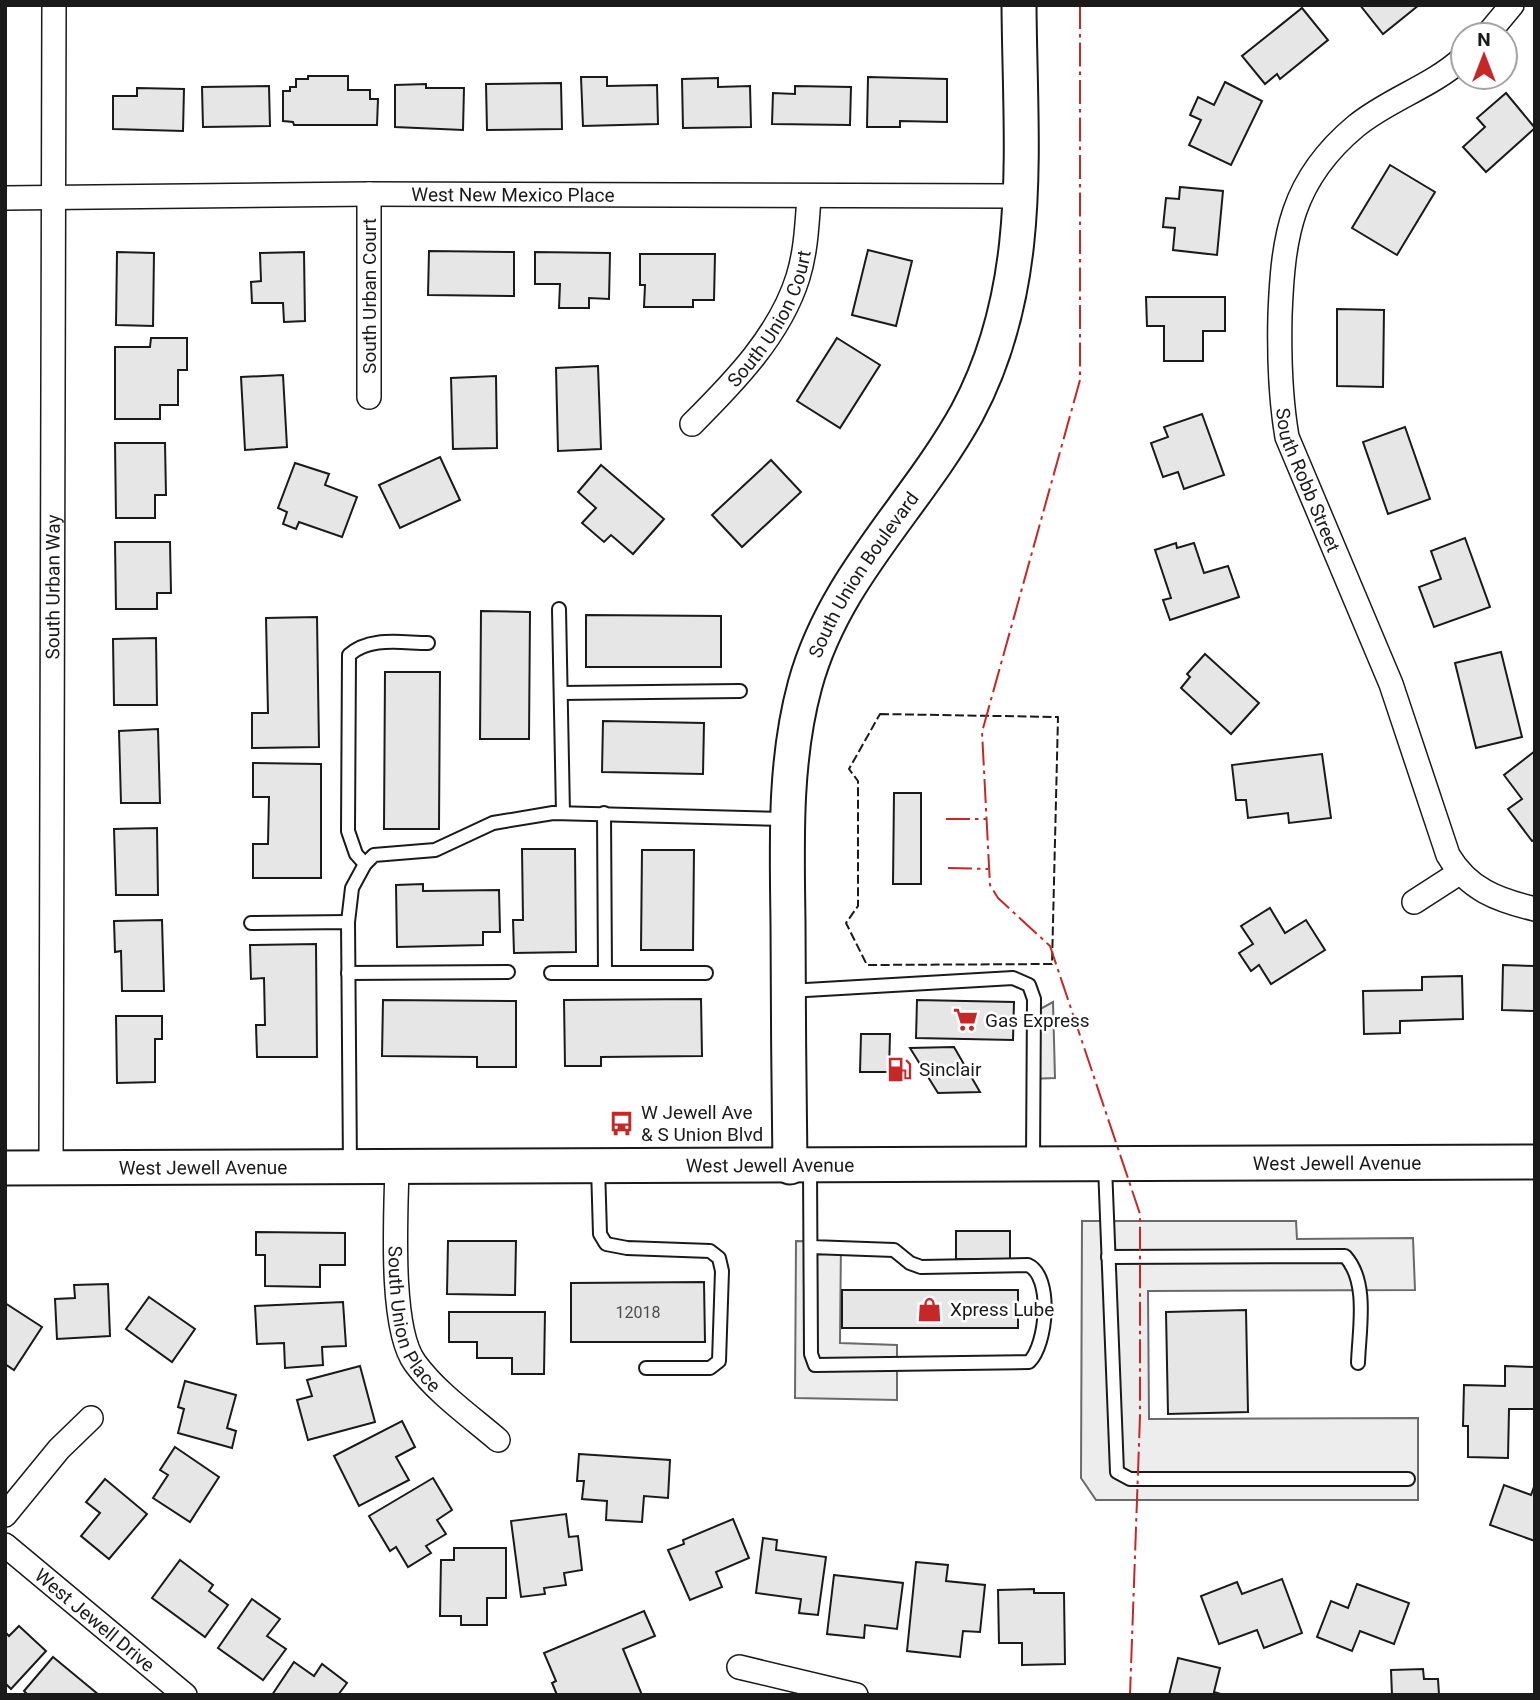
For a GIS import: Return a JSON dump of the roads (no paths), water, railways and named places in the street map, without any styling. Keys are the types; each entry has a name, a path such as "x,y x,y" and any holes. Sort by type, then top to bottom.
{"main road":[{"name":"South Union Boulevard","path":"800,1167 788,991 788,819 797,719 816,650 842,595 945,448 982,380 1004,321 1014,279 1019,196 1019,5"},
{"name":"West Jewell Avenue","path":"5,1168 800,1167 1535,1162"}],"street":[{"name":"South Urban Way","path":"51,1168 56,198 54,5"},
{"path":"1499,21 1512,5"},
{"name":"South Robb Street","path":"1449,68 1357,125 1318,163 1291,215 1285,243 1279,361 1280,397 1287,437 1387,673 1437,827 1459,873 1482,891 1535,909"},
{"name":"West New Mexico Place","path":"5,198 369,194 1019,196"},
{"name":"South Urban Court","path":"369,194 369,397"},
{"name":"South Union Court","path":"692,424 769,336 787,303 803,258 809,197"},
{"path":"1414,902 1459,873"},
{"name":"South Union Place","path":"397,1167 400,1322 407,1350 427,1377 498,1440"},
{"path":"5,1515 59,1449 91,1418"},
{"name":"West Jewell Drive","path":"5,1545 184,1695"},
{"path":"738,1667 856,1695"}],"lane":[{"path":"559,609 563,813"},
{"path":"365,864 356,854 348,831 349,655 359,646 374,642 428,643"},
{"path":"561,693 740,691"},
{"path":"350,1167 348,922 352,888 365,864 374,855 435,850 493,823 563,813 788,819"},
{"path":"604,813 605,973"},
{"path":"251,923 348,922"},
{"path":"348,973 508,972"},
{"path":"551,973 706,973"},
{"path":"788,991 1013,978 1029,985 1034,999 1033,1166"},
{"path":"1105,1165 1117,1472 1130,1479 1408,1479"},
{"path":"598,1167 600,1234 606,1244 627,1248 710,1251 719,1258 722,1271 719,1361 710,1368 646,1368"},
{"path":"800,1167 811,1247 811,1354 815,1365 1029,1362 1038,1353 1043,1337 1042,1279 1037,1269 1028,1265 921,1267 910,1263 894,1250 811,1247"},
{"path":"1108,1257 1345,1256 1356,1268 1359,1284 1358,1363"}],"place":[{"name":"Gas Express","path":"965,1020"},
{"name":"Sinclair","path":"899,1069"},
{"name":"W Jewell Ave & S Union Blvd","path":"621,1123"},
{"name":"Xpress Lube","path":"930,1309"}]}
